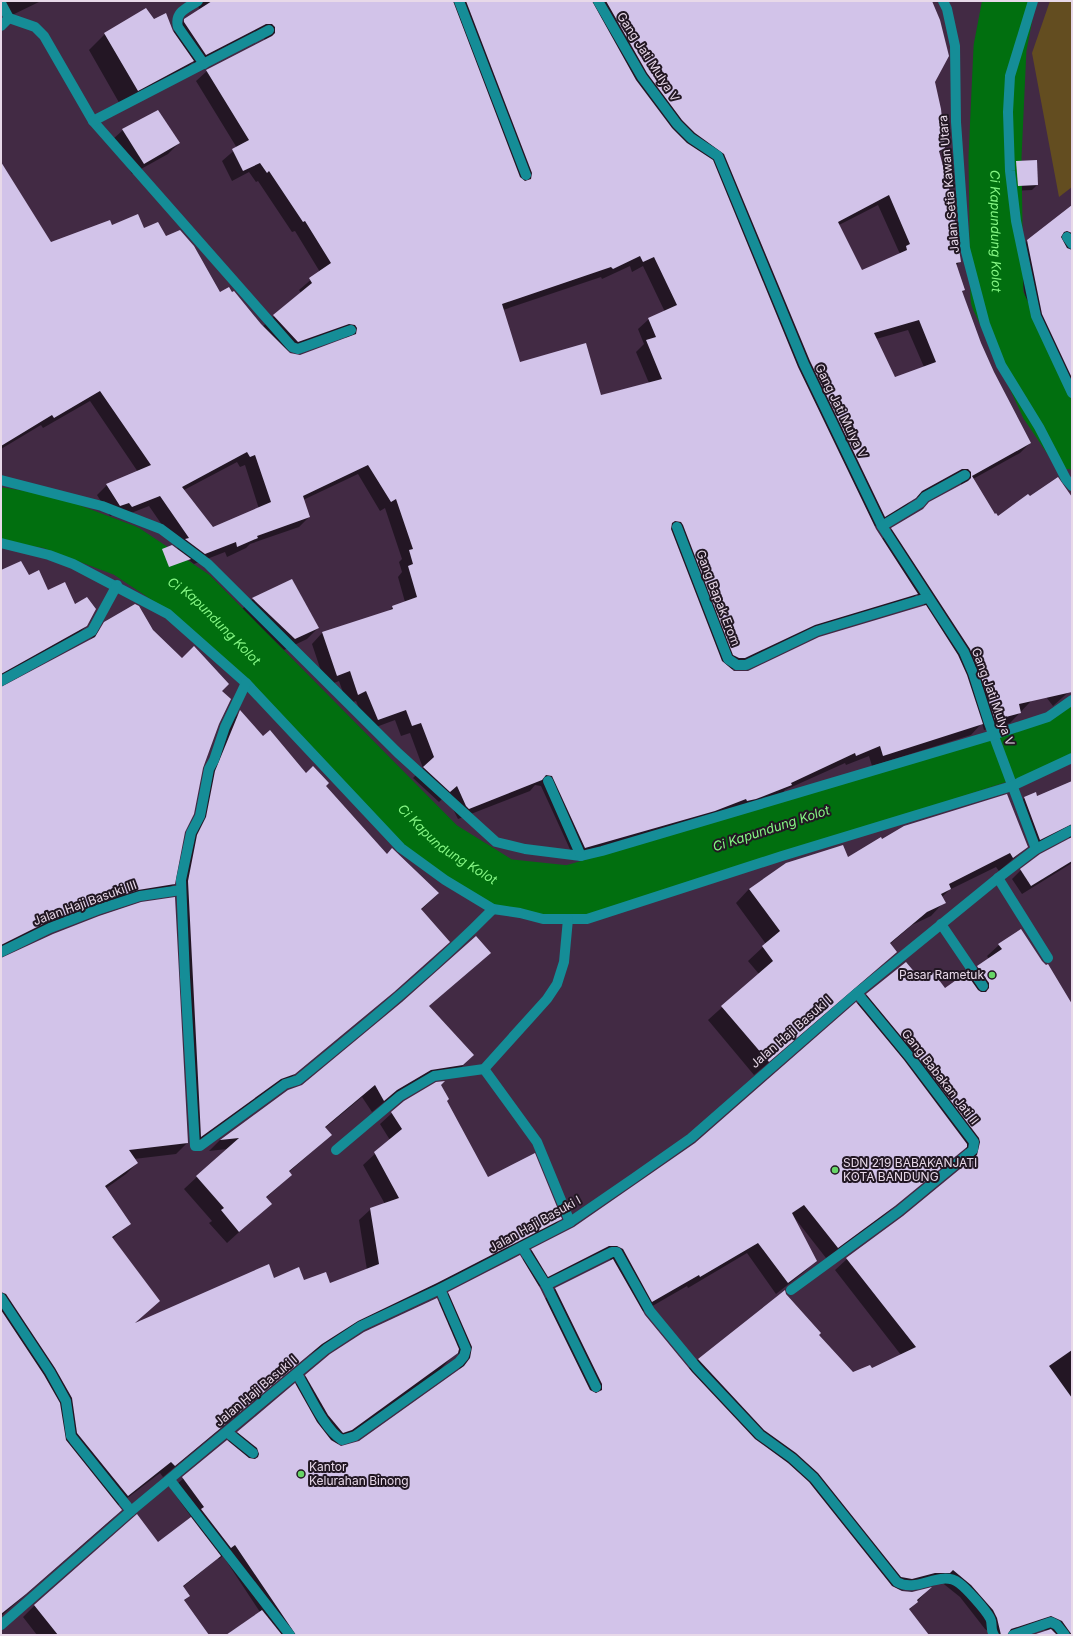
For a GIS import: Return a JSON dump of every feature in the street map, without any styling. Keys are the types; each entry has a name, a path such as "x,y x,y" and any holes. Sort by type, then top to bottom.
{"street":[{"path":"198,1 181,11 177,22 178,27 204,64"},
{"path":"459,1 526,175"},
{"name":"Gang Jati Mulya V","path":"598,1 642,77 676,124 691,138 718,156 804,364 882,526 927,598 954,635 964,652 973,672 993,735 1036,849"},
{"name":"Jalan Setia Kawan Utara","path":"943,1 947,9 955,46 956,122 965,248 985,324 1001,365 1039,427 1066,479 1072,486"},
{"path":"1032,1 1010,76 1008,112 1010,171 1016,221 1036,316 1072,393"},
{"path":"1,3 9,18 35,27 44,36 93,121 292,347 298,349 351,330"},
{"path":"1,26 9,18"},
{"path":"93,121 270,30"},
{"path":"882,526 920,503 925,497 965,475"},
{"path":"1,480 102,506 161,529 208,564 398,753 496,842 525,850 581,856 993,735 1048,717 1072,700"},
{"name":"Gang Bapak Erom","path":"677,527 728,659 737,665 746,665 817,631 927,598"},
{"path":"1,543 49,554 73,564 117,585 168,614 246,682 401,848 445,880 492,909 520,913 543,919 587,919 782,856 1012,786 1072,758"},
{"path":"1,681 92,631 117,585"},
{"path":"246,682 225,726 214,760 209,769 200,816 191,833 181,890 193,1142 195,1146 200,1146 285,1084 298,1080 383,1010 459,943 492,909"},
{"path":"548,781 581,856"},
{"name":"Jalan Haji Basuki I","path":"1,1625 132,1511 298,1374 326,1349 361,1326 440,1289 570,1222 691,1138 857,993 941,924 1036,849 1072,830"},
{"path":"998,878 1048,958"},
{"name":"Jalan Haji Basuki III","path":"1,952 50,928 97,910 140,896 181,890"},
{"path":"336,1150 400,1096 434,1076 484,1069 547,999 557,984 564,962 568,919"},
{"path":"941,924 982,986"},
{"name":"Gang Babakan Jati II","path":"791,1290 899,1212 973,1150 974,1142 857,993"},
{"path":"484,1069 537,1142 570,1222"},
{"path":"522,1247 546,1285 596,1387"},
{"path":"546,1285 612,1252 617,1252 650,1311 697,1368 760,1435 792,1458 814,1478 897,1582 902,1585 913,1586 940,1579 950,1579 959,1583 990,1618 992,1632 994,1635"},
{"path":"298,1374 327,1424 337,1436 342,1440 355,1436 459,1362 464,1356 466,1349 440,1289"},
{"path":"1,1298 50,1372 66,1401 71,1432 74,1440 132,1511"},
{"path":"227,1432 253,1453"},
{"path":"170,1480 290,1635"},
{"path":"1014,1635 1051,1622 1057,1625 1064,1635"}],"shaded area":[{"path":"1050,1 1072,1 1072,187 1059,197 1032,53"}],"building":[{"path":"212,1 453,1 520,177 525,181 531,179 532,173 466,1 592,1 636,80 672,128 687,143 713,160 798,367 876,529 918,594 815,625 745,658 739,658 733,655 683,525 681,522 675,521 672,523 671,529 722,661 734,671 748,671 819,637 926,605 958,655 967,675 983,724 883,756 880,746 856,756 855,753 791,783 792,785 756,799 747,801 746,799 715,811 585,848 552,776 546,775 542,780 469,809 466,806 457,786 450,792 423,767 434,757 421,723 412,726 406,710 378,720 366,691 358,695 350,671 337,676 322,632 393,609 392,606 417,597 408,566 413,564 409,550 413,549 396,499 391,502 368,465 303,496 310,517 257,536 258,538 237,547 236,542 205,554 185,539 189,538 160,496 132,507 129,503 120,506 106,484 151,465 100,391 54,418 52,415 1,446 1,162 51,242 110,220 112,225 138,214 144,228 158,222 166,236 180,230 194,246 220,292 229,287 232,292 234,291 261,324 290,353 300,355 356,334 357,328 355,325 349,324 298,342 273,315 312,283 309,278 331,263 305,221 303,222 269,171 267,173 260,163 243,171 232,149 249,140 206,70 272,36 275,33 275,27 272,24 266,24 206,55 184,22 184,19","holes":["640,256 643,262 654,257 677,305 648,318 656,337 646,340 662,379 601,395 586,343 520,362 502,304 611,267 613,269","247,452 250,457 255,455 271,502 213,527 182,487"]},
{"path":"606,1 932,1 940,20 949,56 935,82 941,109 945,148 939,151 951,196 961,262 956,263 965,290 962,291 981,343 994,372 1031,443 972,476 995,514 996,513 998,516 1028,494 1030,496 1058,477 1072,497 1072,692 1019,704 1021,713 995,720 970,649 891,528 923,509 929,502 968,481 971,478 971,472 968,469 962,469 922,491 916,498 885,517 810,361 724,154 695,133 682,120 647,73","holes":["889,195 910,244 906,246 907,250 862,270 838,222","919,320 936,362 895,377 874,333"]},
{"path":"146,8 154,19 166,13 173,31 194,61 138,91 104,33"},
{"path":"158,110 180,143 144,164 122,129"},
{"path":"1037,160 1038,185 1018,186 1016,161"},
{"path":"1072,205 1072,233 1067,231 1064,232 1061,237 1067,248 1072,250 1072,378 1042,314 1027,240"},
{"path":"172,545 191,559 169,567 162,549"},
{"path":"21,561 29,575 39,570 48,590 65,582 75,604 87,597 96,609 87,626 1,674 1,570"},
{"path":"292,579 319,628 295,639 252,598"},
{"path":"135,604 139,606 153,630 182,658 194,646 229,684 222,691 231,699 219,724 203,768 194,814 185,832 175,884 138,890 95,904 47,922 1,945 1,687 95,637 104,622"},
{"path":"240,710 263,736 270,730 306,773 313,766 329,783 326,786 387,854 392,848 439,893 421,909 450,942 394,992 295,1074 281,1079 201,1137 188,881 197,835 206,817 215,771"},
{"path":"1072,781 1072,824 1040,840 1024,797 1036,792 1037,796"},
{"path":"1007,794 1028,847 1013,858 1010,853 949,884 951,889 941,894 946,903 927,912 890,943 897,952 769,1062 721,1006 773,961 762,946 780,931 749,889 786,863 843,845 848,857 881,837 882,839 904,826"},
{"path":"1072,837 1072,861 1031,886 1020,869 1040,854"},
{"path":"175,897 188,1143 129,1150 138,1163 105,1186 131,1224 112,1237 160,1301 135,1323 269,1264 274,1278 299,1267 304,1280 326,1272 330,1283 379,1264 370,1208 399,1198 374,1152 402,1129 391,1112 404,1101 436,1082 445,1081 441,1085 449,1099 447,1101 488,1177 535,1153 562,1219 437,1283 358,1321 322,1344 175,1466 171,1462 128,1496 77,1433 72,1398 55,1368 6,1294 1,1292 1,958 53,934 99,916 141,902"},
{"path":"1021,929 1042,961 1046,965 1048,964 1072,1004 1072,1350 1049,1366 1072,1398 1072,1635 1062,1621 1051,1616 1011,1629 1007,1635 1001,1635 997,1618 993,1610 971,1585 953,1570 950,1573 935,1573 912,1579 901,1577 818,1473 796,1453 764,1430 698,1359 785,1290 786,1294 821,1333 819,1335 853,1372 870,1365 872,1368 916,1347 846,1258 903,1216 977,1155 980,1142 979,1138 914,1052 866,994 906,962 922,981 933,972 945,988 966,973 978,990 981,992 986,992 989,988 989,983 977,966 1002,949 998,944"},
{"path":"476,936 491,953 429,1006 474,1055 463,1065 431,1070 397,1090 384,1101 375,1085 325,1127 332,1135 289,1171 292,1175 266,1197 272,1204 239,1232 221,1210 224,1208 196,1176 239,1138 220,1140 288,1090 302,1085 402,1002"},
{"path":"856,1002 904,1060 967,1144 967,1147 895,1206 838,1248 804,1205 792,1213 817,1261 788,1283 758,1243 700,1277 699,1275 652,1302 623,1249 617,1246 609,1246 548,1277 531,1249 574,1227 695,1143"},
{"path":"520,1255 540,1288 590,1390 596,1393 602,1390 602,1384 555,1288 613,1259 645,1315 692,1372 755,1439 788,1463 809,1482 892,1586 902,1591 912,1592 932,1587 909,1609 929,1635 296,1635 235,1545 231,1548 201,1509 204,1507 182,1477 227,1440 249,1458 255,1459 258,1457 259,1454 257,1448 237,1432 295,1383 317,1422 331,1440 341,1446 359,1441 464,1366 470,1358 472,1347 448,1292"},
{"path":"437,1298 459,1349 458,1353 352,1430 343,1433 328,1415 305,1375 330,1354 364,1332"},
{"path":"1,1310 44,1375 60,1403 66,1440 122,1510 1,1614"},
{"path":"137,1514 158,1542 191,1517 221,1556 183,1586 190,1596 184,1600 209,1635 58,1635 34,1605"},
{"path":"262,1610 282,1635 226,1635"},
{"path":"1051,1629 1057,1635 1033,1635"}],"waterway":[{"name":"Ci Kapundung Kolot","path":"1003,1 1007,8"},
{"name":"Ci Kapundung Kolot","path":"1009,1 1000,48 995,157 997,298 1047,406 1072,443"},
{"name":"Ci Kapundung Kolot","path":"1,514 49,522 126,551 192,595 440,846 503,885 569,892 653,868 1069,734 1072,731"}],"place":[{"name":"Pasar Rametuk","path":"992,975"},
{"name":"SDN 219 BABAKANJATI KOTA BANDUNG","path":"835,1170"},
{"name":"Kantor Kelurahan Binong","path":"301,1474"}]}
